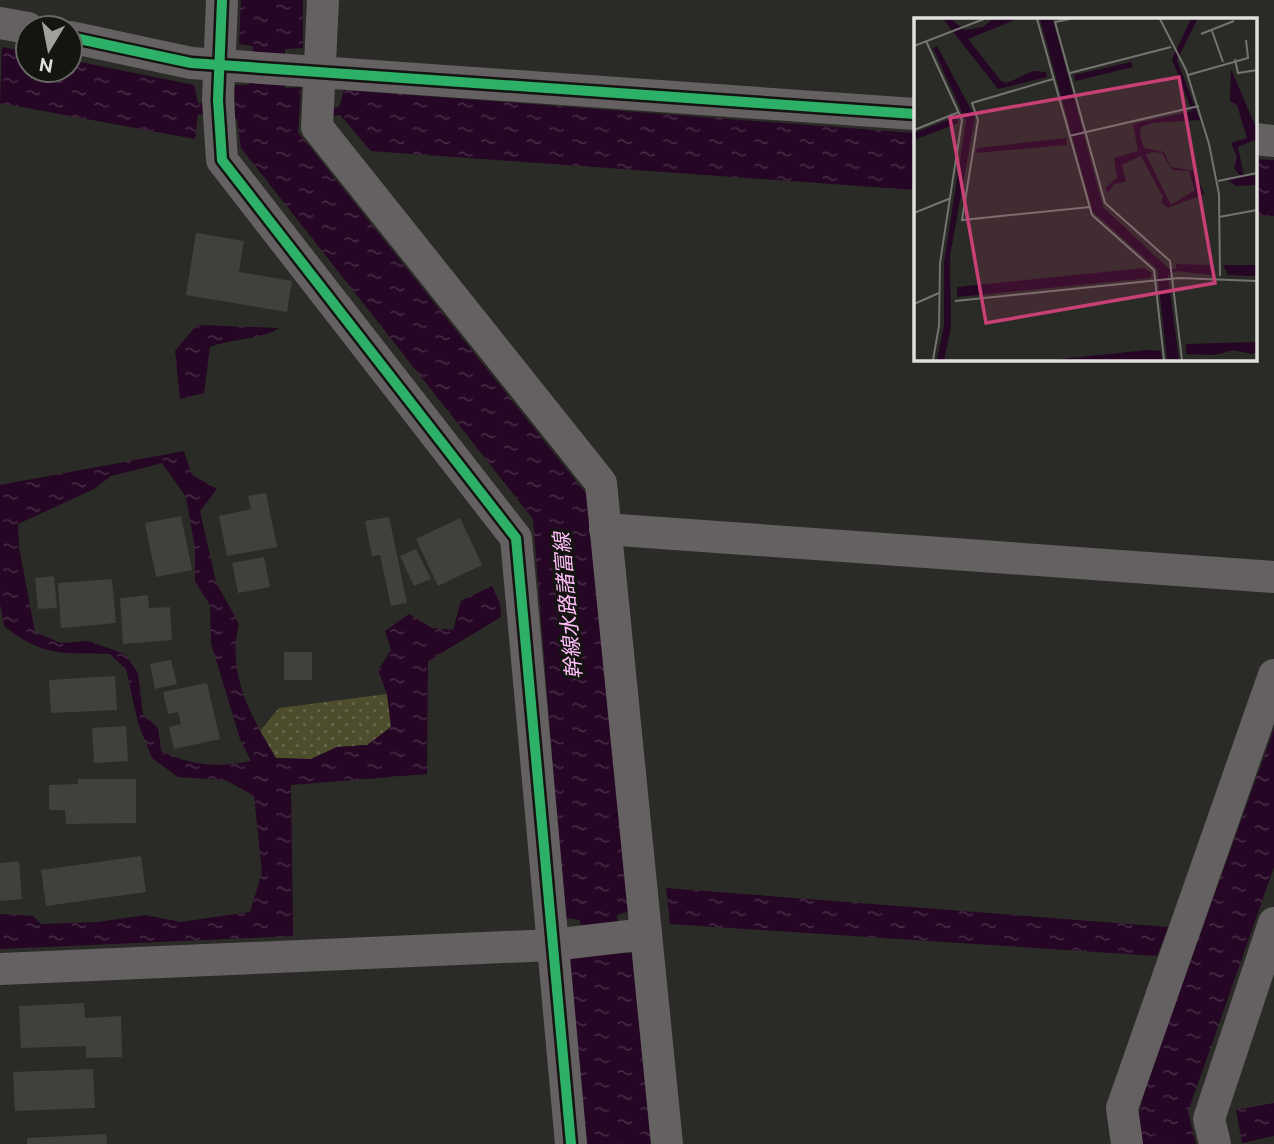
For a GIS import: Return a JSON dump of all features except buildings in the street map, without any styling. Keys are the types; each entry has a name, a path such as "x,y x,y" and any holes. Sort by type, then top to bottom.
{"street":[{"path":"222,0 231,65 218,110 222,160 345,322 516,538 565,943 571,1144"},
{"path":"323,0 308,70 317,127 601,483 635,935 667,1144"},
{"path":"84,40 191,63 914,114"},
{"path":"1256,139 1274,141"},
{"path":"605,529 1274,577"},
{"path":"1127,1144 1122,1108 1274,675"},
{"path":"1215,1144 1209,1119 1274,923"},
{"path":"0,969 565,943 635,935"}],"shaded area":[{"path":"387,694 392,726 368,745 337,747 311,759 276,758 260,731 279,708"}],"water":[{"name":"幹線水路諸富線","path":"241,0 303,0 303,48 285,49 285,88 301,87 298,132 592,501 631,911 617,915 622,953 632,953 651,1144 587,1144 569,957 583,958 580,920 565,918 533,519 241,148 237,119 198,114 195,139 0,103 2,47 14,49 14,84 84,84 84,63 194,85 198,103 236,107 233,85 249,85 253,46 239,44"},
{"path":"344,90 914,133 914,190 371,151 340,115 330,116 329,109 339,107"},
{"path":"1256,159 1274,160 1274,216 1256,215"},
{"path":"197,325 279,328 264,335 210,347 204,393 180,399 175,351"},
{"path":"184,451 192,475 217,489 200,511 216,582 239,624 236,659 243,694 276,758 311,759 337,747 367,745 391,727 387,694 378,670 391,650 385,631 409,614 432,628 453,630 461,601 492,586 500,604 501,617 428,661 427,774 291,785 293,936 0,949 0,914 33,916 41,924 98,922 146,915 180,922 250,912 262,872 254,796 226,780 178,777 152,758 138,723 126,669 110,654 66,653 42,648 4,626 0,604 0,485","holes":["162,463 186,497 195,548 195,581 210,605 211,643 240,739 251,761 205,764 184,760 161,751 158,728 143,714 138,673 125,654 88,641 61,643 35,632 19,547 18,524 94,489 111,476"]},
{"path":"1274,729 1274,867 1188,1112 1196,1144 1143,1144 1137,1122 1145,1088"},
{"path":"666,888 1168,927 1157,956 670,924"},
{"path":"1274,1103 1274,1136 1242,1143 1236,1110"}],"cycle path":[{"path":"222,0 218,100 222,160 516,538 571,1144"},
{"path":"84,40 191,63 914,114"}]}
